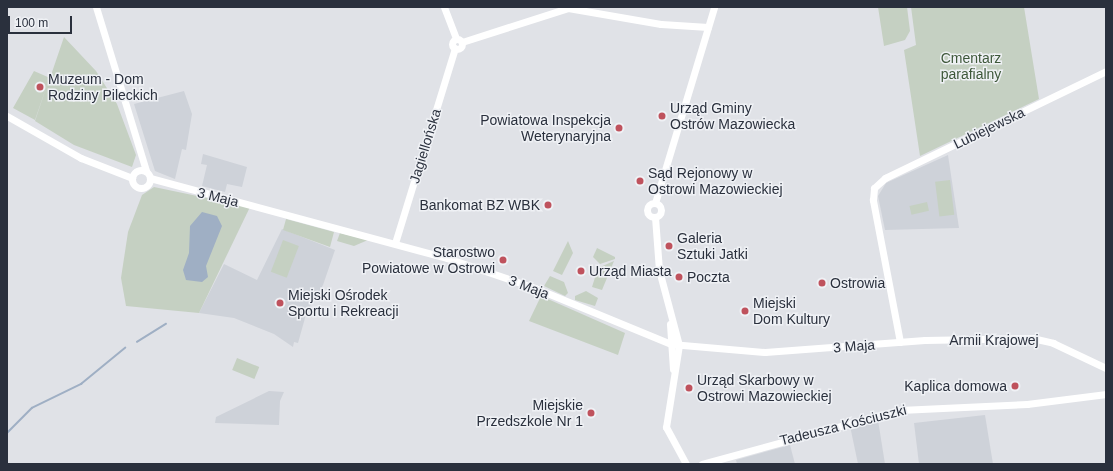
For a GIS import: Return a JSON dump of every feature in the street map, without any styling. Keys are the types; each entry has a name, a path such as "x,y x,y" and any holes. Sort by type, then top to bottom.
{"street":[{"path":"96,7 144,161 143,170 150,181"},
{"path":"444,7 459,40 568,8 661,24 708,27"},
{"path":"686,464 666,427 679,345 670,317 659,270 655,217 647,210 655,202 714,7"},
{"name":"Jagiellońska","path":"395,242 455,48 461,48 459,40"},
{"name":"Lubiejewska","path":"900,342 873,200 874,188 885,178 1106,71"},
{"path":"7,116 81,158 133,176 143,170"},
{"name":"3 Maja","path":"133,176 138,187 150,181 162,183 395,242 535,288 671,344 765,352 900,342"},
{"path":"655,202 661,210 655,217"},
{"path":"670,317 674,375"},
{"path":"656,339 671,328"},
{"name":"Armii Krajowej","path":"900,342 1038,339 1106,368"},
{"name":"Tadeusza Kościuszki","path":"702,464 900,410 1027,404 1106,394"}],"shaded area":[{"path":"184,91 192,114 186,150 182,149 175,179 155,171 134,104"},
{"path":"203,154 247,167 242,187 227,184 225,192 202,186 207,165 201,164"},
{"path":"948,155 959,228 885,230 878,196 886,183"},
{"path":"282,229 335,250 323,285 307,311 298,343 294,342 293,347 274,334 234,318 199,313 224,264 257,280"},
{"path":"269,391 284,392 280,401 279,425 215,423 216,417"},
{"path":"985,415 993,464 919,464 914,423"},
{"path":"878,420 885,464 858,464 850,426"},
{"path":"790,445 795,464 737,464 736,460"}],"green space":[{"path":"878,7 907,7 910,31 905,40 884,46"},
{"name":"Cmentarz parafialny","path":"911,7 1024,7 1039,99 920,156 904,50 916,45"},
{"path":"64,37 96,71 117,104 136,155 132,167 74,145 35,121 48,82 35,120 13,108 34,71 50,78"},
{"path":"950,180 954,215 939,217 935,182"},
{"path":"154,187 250,207 199,313 126,306 121,278 128,232 142,195"},
{"path":"927,202 929,211 911,215 909,206"},
{"path":"286,219 334,232 330,247 283,230"},
{"path":"340,233 368,240 354,246 337,241"},
{"path":"283,240 299,246 287,278 271,272"},
{"path":"568,241 573,253 562,275 553,271"},
{"path":"597,248 615,257 615,259 600,264 593,257"},
{"path":"614,261 602,290 592,287 598,268"},
{"path":"550,276 564,282 568,293 565,296 544,286"},
{"path":"586,291 598,298 595,306 575,300 575,296"},
{"path":"541,296 625,333 618,355 529,321"},
{"path":"237,358 259,367 254,379 232,370"}],"water":[{"path":"202,212 217,216 222,226 206,266 208,277 202,282 186,280 183,270 189,253 190,226"}],"waterway":[{"path":"137,342 166,324"},
{"path":"7,433 32,408 81,384 125,348"}],"place":[{"name":"Muzeum - Dom Rodziny Pileckich","path":"40,87"},
{"name":"Urząd Gminy Ostrów Mazowiecka","path":"662,116"},
{"name":"Powiatowa Inspekcja Weterynaryjna","path":"619,128"},
{"name":"Sąd Rejonowy w Ostrowi Mazowieckiej","path":"640,181"},
{"name":"Bankomat BZ WBK","path":"548,205"},
{"name":"Galeria Sztuki Jatki","path":"669,246"},
{"name":"Starostwo Powiatowe w Ostrowi","path":"503,260"},
{"name":"Urząd Miasta","path":"581,271"},
{"name":"Poczta","path":"679,277"},
{"name":"Ostrowia","path":"822,283"},
{"name":"Miejski Ośrodek Sportu i Rekreacji","path":"280,303"},
{"name":"Miejski Dom Kultury","path":"745,311"},
{"name":"Kaplica domowa","path":"1015,386"},
{"name":"Urząd Skarbowy w Ostrowi Mazowieckiej","path":"689,388"},
{"name":"Miejskie Przedszkole Nr 1","path":"591,413"}]}
